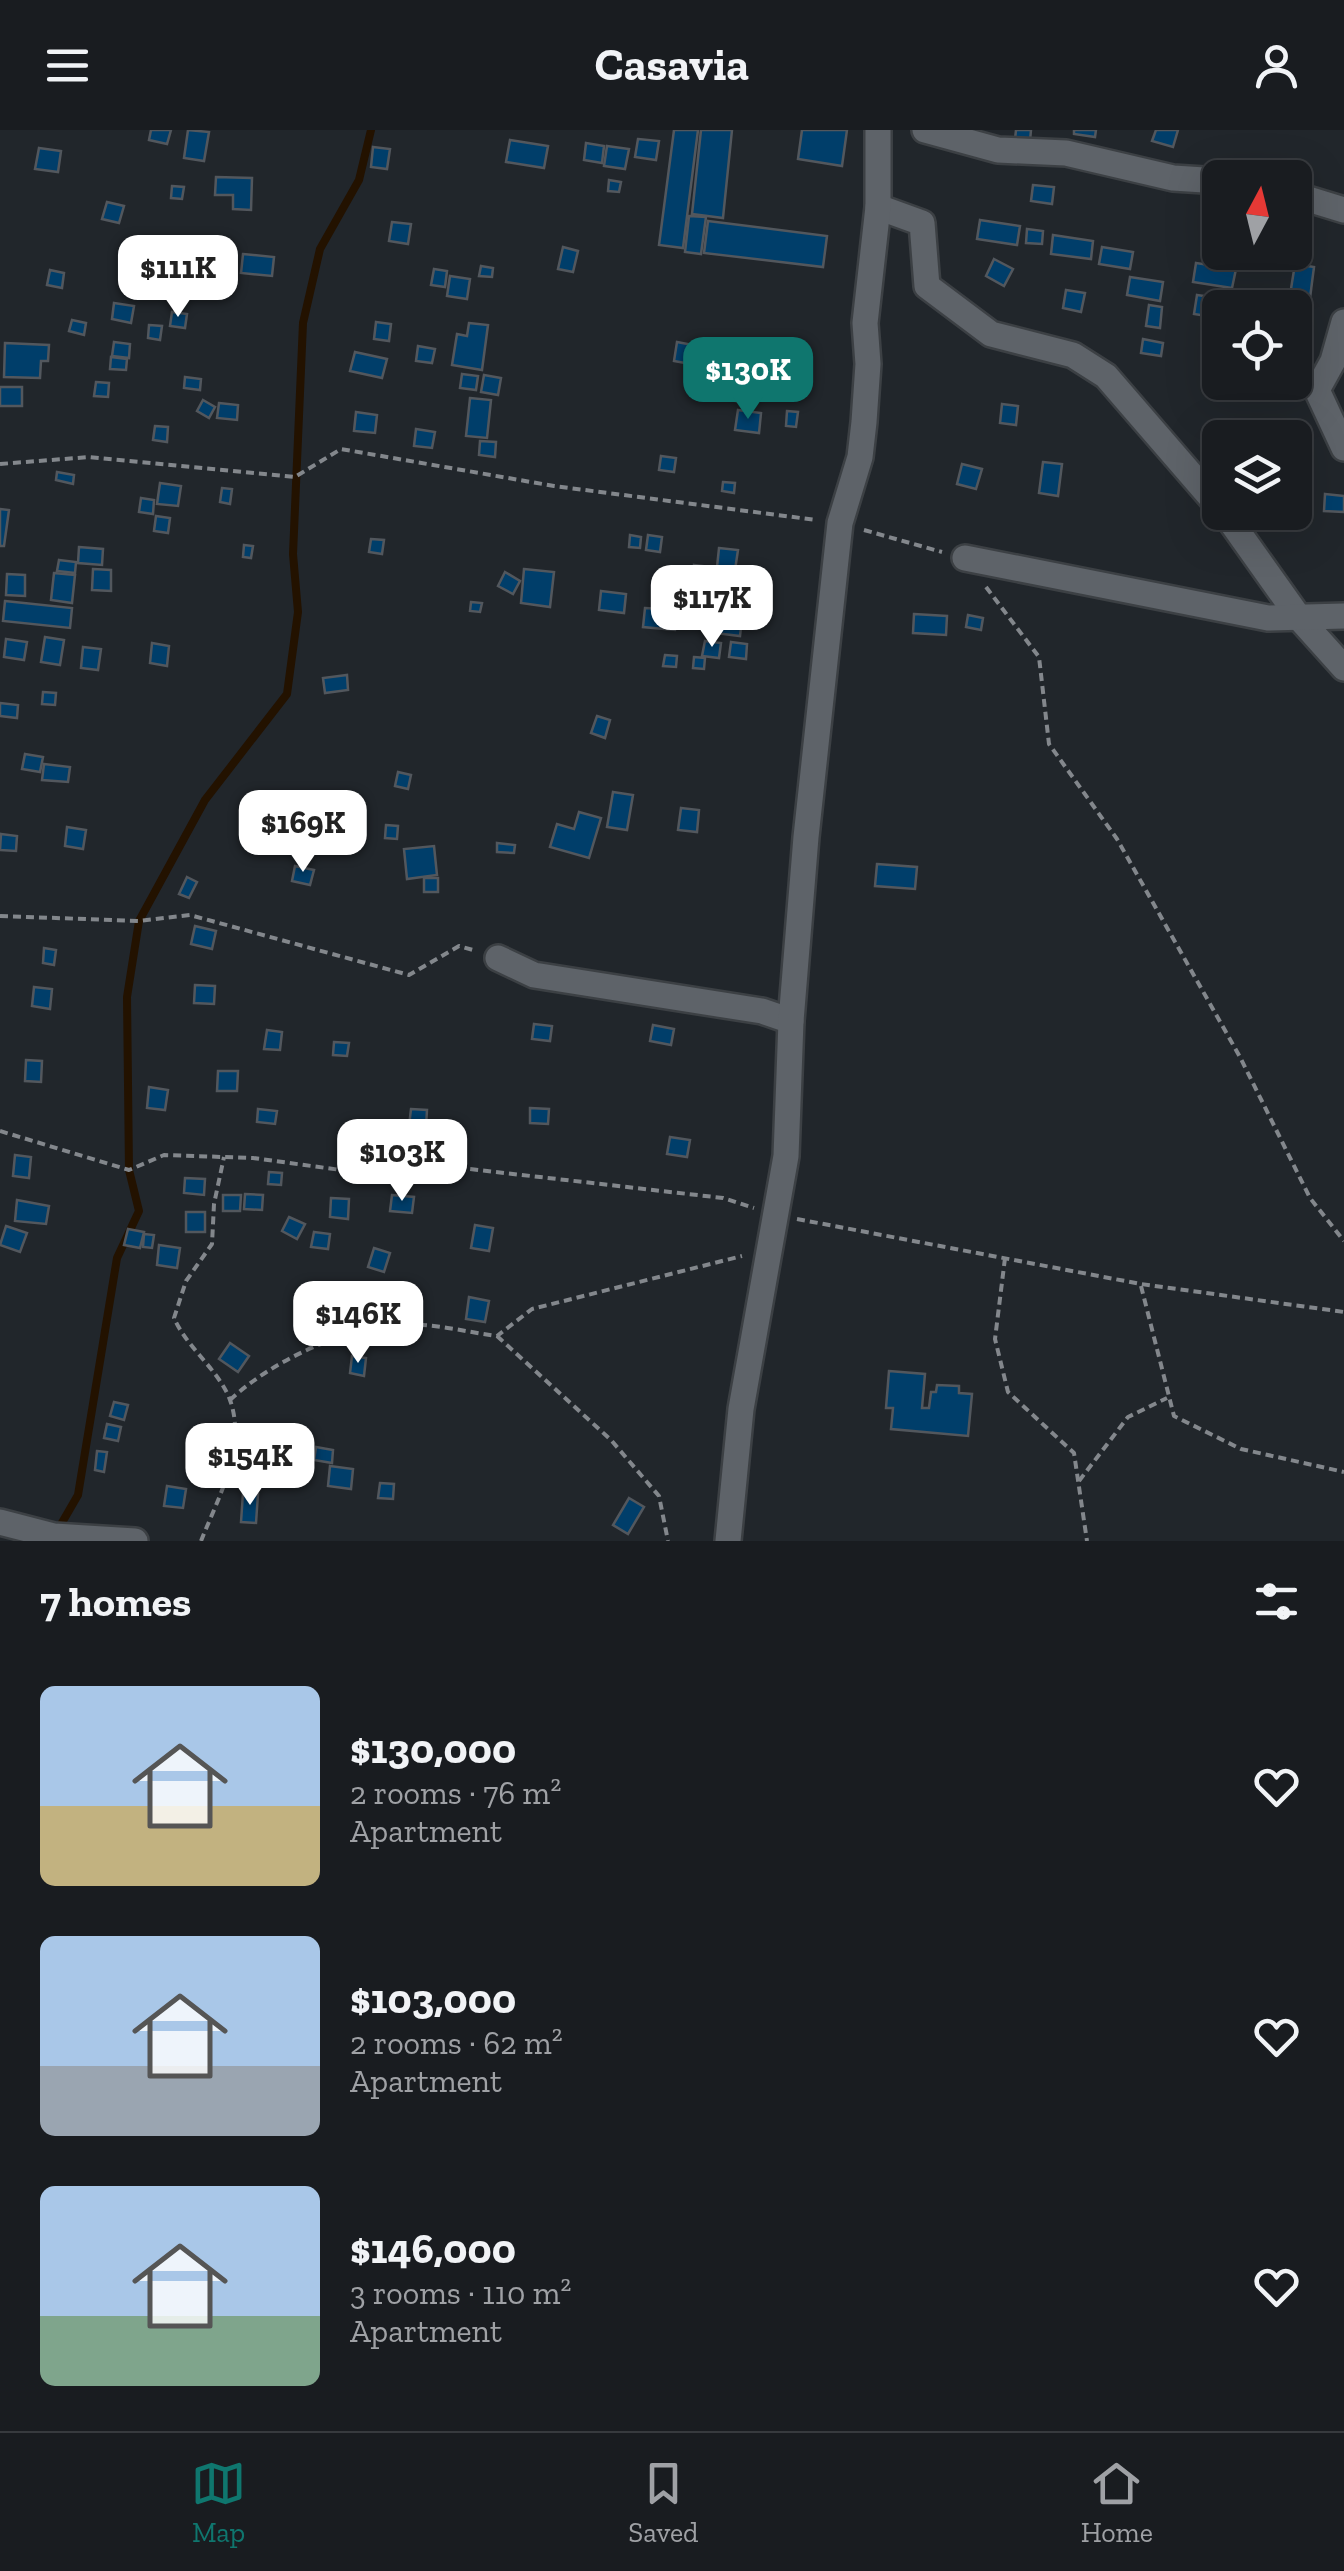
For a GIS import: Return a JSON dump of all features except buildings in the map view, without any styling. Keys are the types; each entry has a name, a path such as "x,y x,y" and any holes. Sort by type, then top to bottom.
{"street":[{"path":"728,1541 741,1410 779,1216 786,1156 790,1021 840,523 860,456 868,364 868,276 878,208 878,130"},
{"path":"925,130 998,150 1066,154 1173,178 1202,180"},
{"path":"1312,200 1344,210"},
{"path":"878,208 922,223 928,286 991,334 1073,355 1106,376 1202,487"},
{"path":"1344,322 1333,361 1317,390 1344,448"},
{"path":"1236,530 1300,618 1344,668"},
{"path":"965,558 1268,618 1344,616"},
{"path":"498,958 534,975 744,1008 790,1021"},
{"path":"0,1522 54,1536 135,1541"}],"path":[{"path":"0,464 89,458 295,477 341,449 641,500 840,523 965,558 1039,657 1049,744 1117,839 1240,1057 1310,1198 1344,1241"},
{"path":"0,916 139,921 190,915 409,975 460,946 498,958"},
{"path":"0,1132 129,1170 164,1156 224,1157 392,1177 461,1168 723,1198 779,1216 1141,1284 1344,1312"},
{"path":"201,1541 235,1450 230,1400 184,1342 174,1318 186,1282 212,1244 214,1204 224,1157"},
{"path":"498,1336 532,1309 771,1247"},
{"path":"1005,1257 995,1339 1008,1392 1074,1453 1087,1541"},
{"path":"1141,1284 1174,1416 1240,1449 1344,1472"},
{"path":"230,1400 257,1375 342,1337 398,1325 498,1336 611,1440 659,1496 668,1541"},
{"path":"1079,1481 1128,1417 1167,1398"}],"waterway":[{"path":"56,1533 78,1495 117,1258 139,1211 129,1170 127,997 139,921 205,800 287,694 298,612 293,554 303,323 320,249 359,180 371,130"}]}
